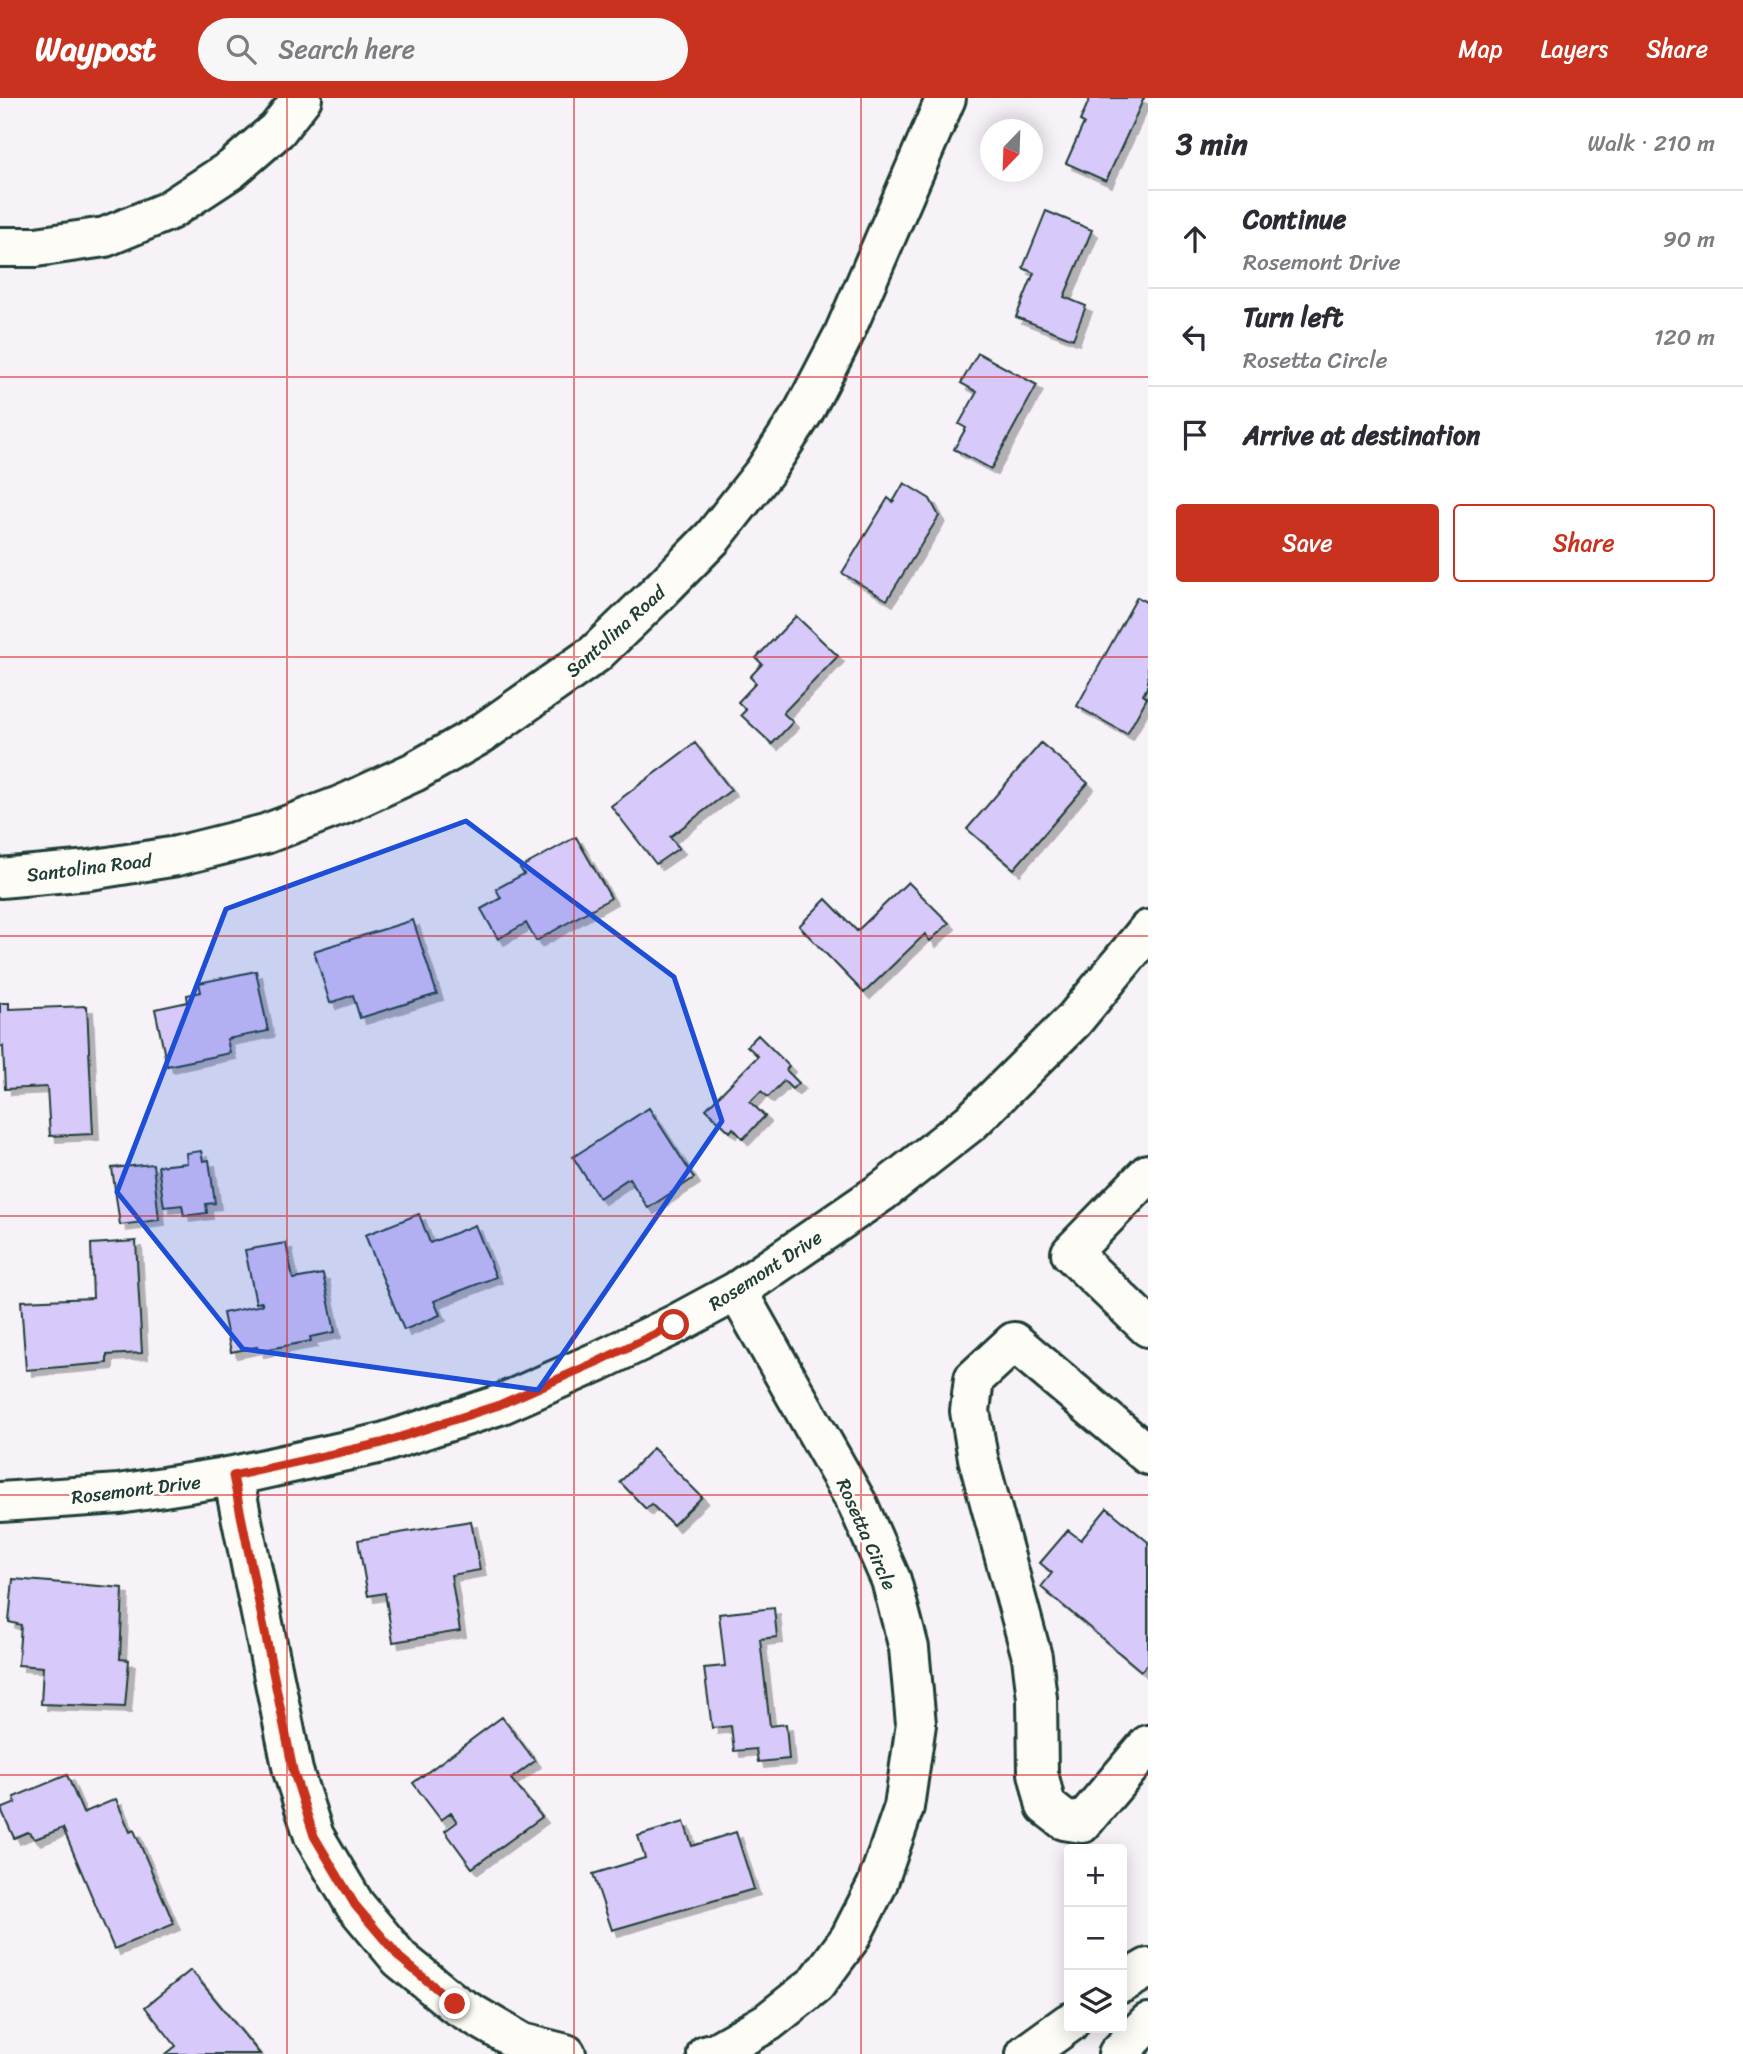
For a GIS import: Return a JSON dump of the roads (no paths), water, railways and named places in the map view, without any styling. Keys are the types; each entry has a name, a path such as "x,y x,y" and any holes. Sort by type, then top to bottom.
{"main road":[{"path":"0,247 36,247 105,237 168,211 241,162 277,130 302,98"},
{"name":"Santolina Road","path":"0,878 90,870 177,856 265,834 342,805 414,772 470,741 595,654 713,537 765,471 804,411 843,336 946,98"},
{"name":"Rosemont Drive","path":"0,1502 119,1494 233,1476 382,1443 499,1405 674,1325 737,1291 883,1191 971,1122 1074,1020 1148,930"},
{"path":"1144,1317 1071,1253 1148,1174"},
{"name":"Rosetta Circle","path":"707,2054 714,2053 768,2022 816,1984 850,1938 877,1885 904,1807 916,1724 909,1648 891,1580 858,1506 737,1291"},
{"path":"1148,1455 1014,1342 974,1379 970,1411 978,1458 1031,1657 1037,1698 1038,1773 1046,1806 1064,1820 1082,1823 1148,1745"},
{"path":"233,1476 293,1770 314,1836 355,1905 400,1958 455,2004 523,2043 566,2054"},
{"path":"1127,1980 1148,1968"},
{"path":"1118,2054 1148,2023"},
{"path":"1026,2054 1064,2027"}]}
